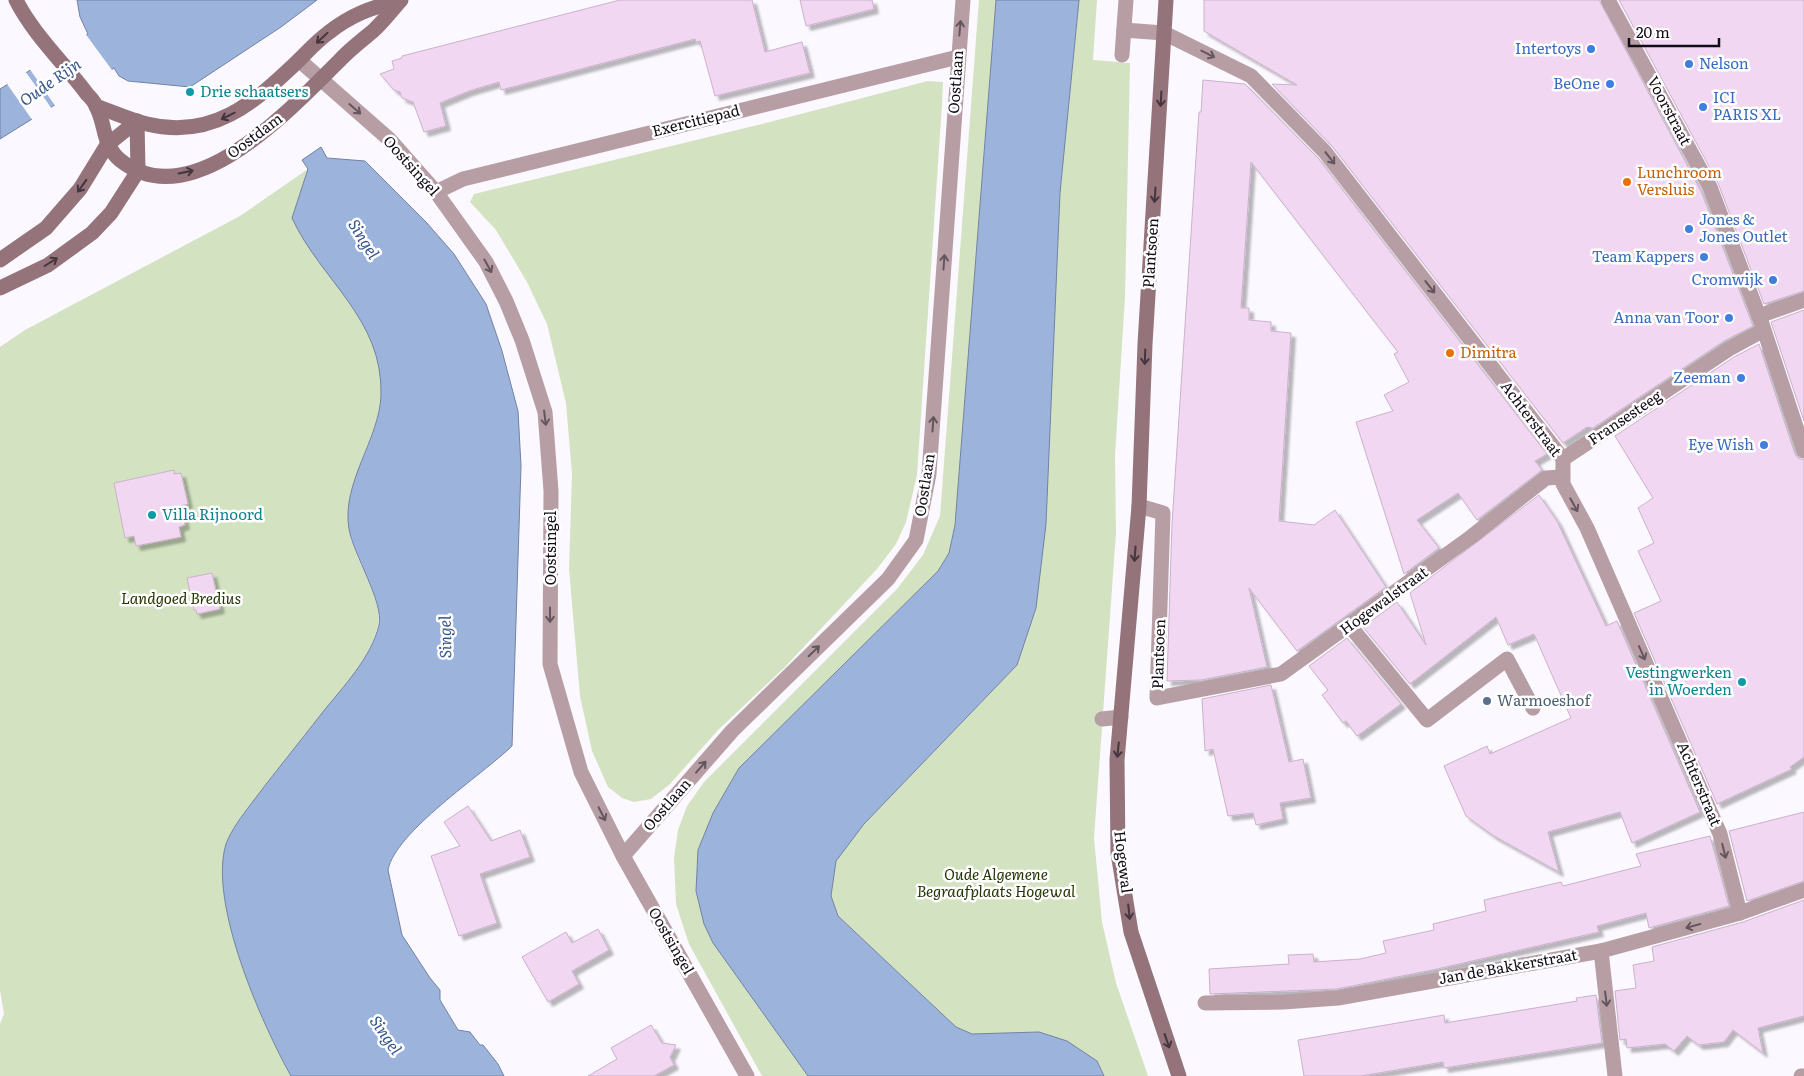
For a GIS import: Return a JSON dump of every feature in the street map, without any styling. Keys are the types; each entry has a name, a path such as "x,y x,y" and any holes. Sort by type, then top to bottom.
{"street":[{"path":"9,0 16,0 96,106 107,145"},
{"name":"Oostdam","path":"96,106 148,124 177,127 206,125 222,120 247,107 269,90 327,33 362,11 400,0"},
{"name":"Oostdam","path":"107,145 120,160 138,171 161,176 188,172 226,159 279,120 355,45 374,30 400,0"},
{"name":"Oostlaan","path":"622,856 732,731 888,579 916,540 930,474 963,0"},
{"path":"1122,55 1126,0"},
{"name":"Plantsoen","path":"1125,684 1138,506 1145,344 1166,0"},
{"name":"Voorstraat","path":"1608,0 1710,187 1761,323 1804,451"},
{"path":"1124,30 1164,32"},
{"name":"Achterstraat","path":"1164,32 1251,76 1325,152 1563,459 1563,484 1587,528 1720,834 1740,913"},
{"name":"Exercitiepad","path":"436,192 463,179 958,57"},
{"name":"Oostsingel","path":"299,60 390,140 436,192 486,262 506,301 522,340 545,412 551,491 550,664 581,772 622,856 747,1076"},
{"path":"0,260 23,246 46,228 85,182 107,145 137,121"},
{"path":"0,288 48,265 92,233 111,213 138,171 137,121"},
{"name":"Fransesteeg","path":"1563,459 1729,349 1761,323 1804,300"},
{"name":"Hogewalstraat","path":"1189,693 1281,674 1471,537 1546,478 1562,477"},
{"name":"Plantsoen","path":"1138,506 1163,513 1157,698 1189,693"},
{"path":"1350,626 1426,720 1507,659 1534,708"},
{"name":"Hogewal","path":"1125,684 1117,760 1118,853 1131,932 1179,1076"},
{"path":"1102,719 1121,717"},
{"name":"Jan de Bakkerstraat","path":"1205,1003 1283,1002 1338,998 1601,951 1740,913 1804,890"},
{"path":"1601,951 1615,1076"}],"green space":[{"path":"979,0 996,0 955,525 949,553 938,571 739,768 713,813 698,850 696,891 704,924 713,943 808,1076 762,1076 689,944 676,904 674,858 678,830 687,806 704,782 897,589 923,555 940,516"},
{"name":"Oude Algemene Begraafplaats Hogewal","path":"1079,0 1097,0 1093,60 1130,63 1125,297 1115,455 1116,533 1094,838 1102,922 1116,983 1148,1076 1104,1076 1097,1061 1039,1032 972,1034 956,1027 838,916 831,896 836,861 864,824 1017,665 1024,642 1060,193"},
{"path":"928,81 943,82 942,104 917,475 906,522 896,544 877,569 784,668 718,730 670,784 651,799 634,802 622,798 608,787 592,751 580,696 569,569 572,474 566,403 547,324 527,282 496,230 470,202 474,194 766,123"},
{"name":"Landgoed Bredius","path":"308,169 293,218 305,241 362,322 372,344 379,368 381,395 379,413 358,473 349,530 379,615 374,638 362,662 240,818 230,834 226,845 223,870 225,899 231,930 253,996 291,1076 0,1076 0,1024 4,1014 0,990 0,347 25,330 240,216"}],"water":[{"name":"Oude Rijn","path":"77,0 317,0 281,27 190,87 128,81 119,76 114,68 0,139 0,89 88,34 80,17"},
{"path":"996,0 1079,0 1060,193 1046,524 1036,608 1017,665 864,824 836,861 831,896 838,916 956,1027 972,1034 1039,1032 1067,1041 1097,1061 1104,1076 808,1076 713,943 704,924 696,891 698,850 713,813 739,768 938,571 949,553 955,525"},
{"name":"Singel","path":"321,147 327,158 365,161 426,222 454,254 486,304 502,351 518,411 521,466 512,746 422,822 394,855 388,870 402,935 440,990 440,1000 458,1030 470,1032 480,1045 483,1045 498,1064 504,1076 291,1076 279,1054 253,995 231,930 224,898 222,869 226,844 240,818 355,672 370,649 379,625 377,604 352,539 349,529 348,512 355,478 379,411 381,395 379,368 372,344 361,322 304,241 292,218 308,169 302,160"}],"pier":[{"path":"84,32 112,70 56,107 29,68"},
{"path":"25,71 52,109 33,121 7,84"}],"building":[{"path":"620,0 752,0 765,52 802,42 810,73 715,96 700,41 696,42 695,39 501,90 499,82 469,91 440,103 446,126 424,132 413,102 402,98 400,92 394,90 380,74 394,69 392,61 402,58 402,56"},
{"path":"800,0 872,0 874,9 806,26"},
{"path":"1204,0 1599,0 1701,191 1753,326 1724,341 1593,428 1587,427 1563,443 1332,146 1272,84 1297,85 1204,31"},
{"path":"1619,0 1804,0 1804,291 1764,304 1718,183"},
{"path":"1203,80 1245,84 1318,158 1547,454 1535,461 1542,470 1477,520 1458,493 1417,520 1439,548 1404,574 1356,422 1393,411 1384,395 1409,382 1394,354 1398,352 1251,162 1241,308 1249,308 1249,320 1271,322 1271,331 1291,333 1279,521 1314,525 1335,510 1386,587 1297,651 1249,588 1267,667 1201,680 1167,681 1172,524 1199,112 1201,112"},
{"path":"1804,310 1804,421 1771,322"},
{"path":"1759,344 1795,454 1798,458 1804,460 1804,757 1790,767 1792,769 1717,804 1634,613 1661,601 1638,551 1654,543 1638,508 1653,498 1615,436 1734,357"},
{"name":"Villa Rijnoord","path":"174,470 174,474 181,473 188,504 181,506 185,525 179,527 181,537 136,546 134,536 125,538 114,483"},
{"path":"1539,495 1557,521 1606,626 1617,621 1700,812 1632,843 1620,812 1548,832 1559,872 1494,836 1466,816 1444,766 1487,746 1490,754 1571,718 1534,634 1508,645 1496,617 1410,684 1363,627 1397,602 1426,645 1410,593"},
{"path":"212,573 220,609 197,614 196,610 194,610 187,578"},
{"path":"1347,638 1401,704 1357,736 1346,721 1343,723 1322,695 1328,690 1309,666"},
{"path":"1271,685 1289,762 1303,759 1311,798 1280,803 1283,819 1256,825 1253,813 1228,816 1213,749 1205,751 1202,699"},
{"path":"468,806 491,841 520,830 530,857 480,874 497,923 459,936 431,856 460,846 444,822"},
{"path":"1804,812 1804,881 1747,901 1729,831"},
{"path":"1710,836 1729,906 1649,928 1646,913 1597,926 1599,932 1437,969 1337,989 1210,994 1209,969 1289,964 1288,955 1313,954 1314,962 1360,959 1386,953 1383,941 1434,930 1433,924 1486,911 1484,900 1561,882 1563,886 1641,866 1636,854"},
{"path":"1804,900 1804,1016 1758,1028 1763,1053 1733,1030 1724,1042 1699,1045 1687,1036 1674,1051 1665,1044 1627,1048 1626,1039 1620,1040 1615,991 1636,988 1633,965 1654,961 1652,947 1743,922"},
{"path":"598,929 609,950 572,971 579,984 548,1002 522,957 566,932 572,943"},
{"path":"1596,995 1602,1043 1444,1068 1443,1062 1361,1076 1304,1076 1298,1040 1444,1015 1445,1023 1577,1001 1576,998"},
{"path":"651,1025 662,1043 676,1045 670,1057 674,1065 654,1076 588,1076 617,1059 611,1048"}],"place":[{"name":"Intertoys","path":"1591,49"},
{"name":"Nelson","path":"1689,64"},
{"name":"BeOne","path":"1610,84"},
{"name":"Drie schaatsers","path":"190,92"},
{"name":"ICI PARIS XL","path":"1703,107"},
{"name":"Lunchroom Versluis","path":"1627,182"},
{"name":"Jones & Jones Outlet","path":"1689,229"},
{"name":"Team Kappers","path":"1704,257"},
{"name":"Cromwijk","path":"1773,280"},
{"name":"Anna van Toor","path":"1729,318"},
{"name":"Dimitra","path":"1450,353"},
{"name":"Zeeman","path":"1741,378"},
{"name":"Eye Wish","path":"1764,445"},
{"name":"Villa Rijnoord","path":"152,515"},
{"name":"Vestingwerken in Woerden","path":"1742,682"},
{"name":"Warmoeshof","path":"1487,701"}]}
